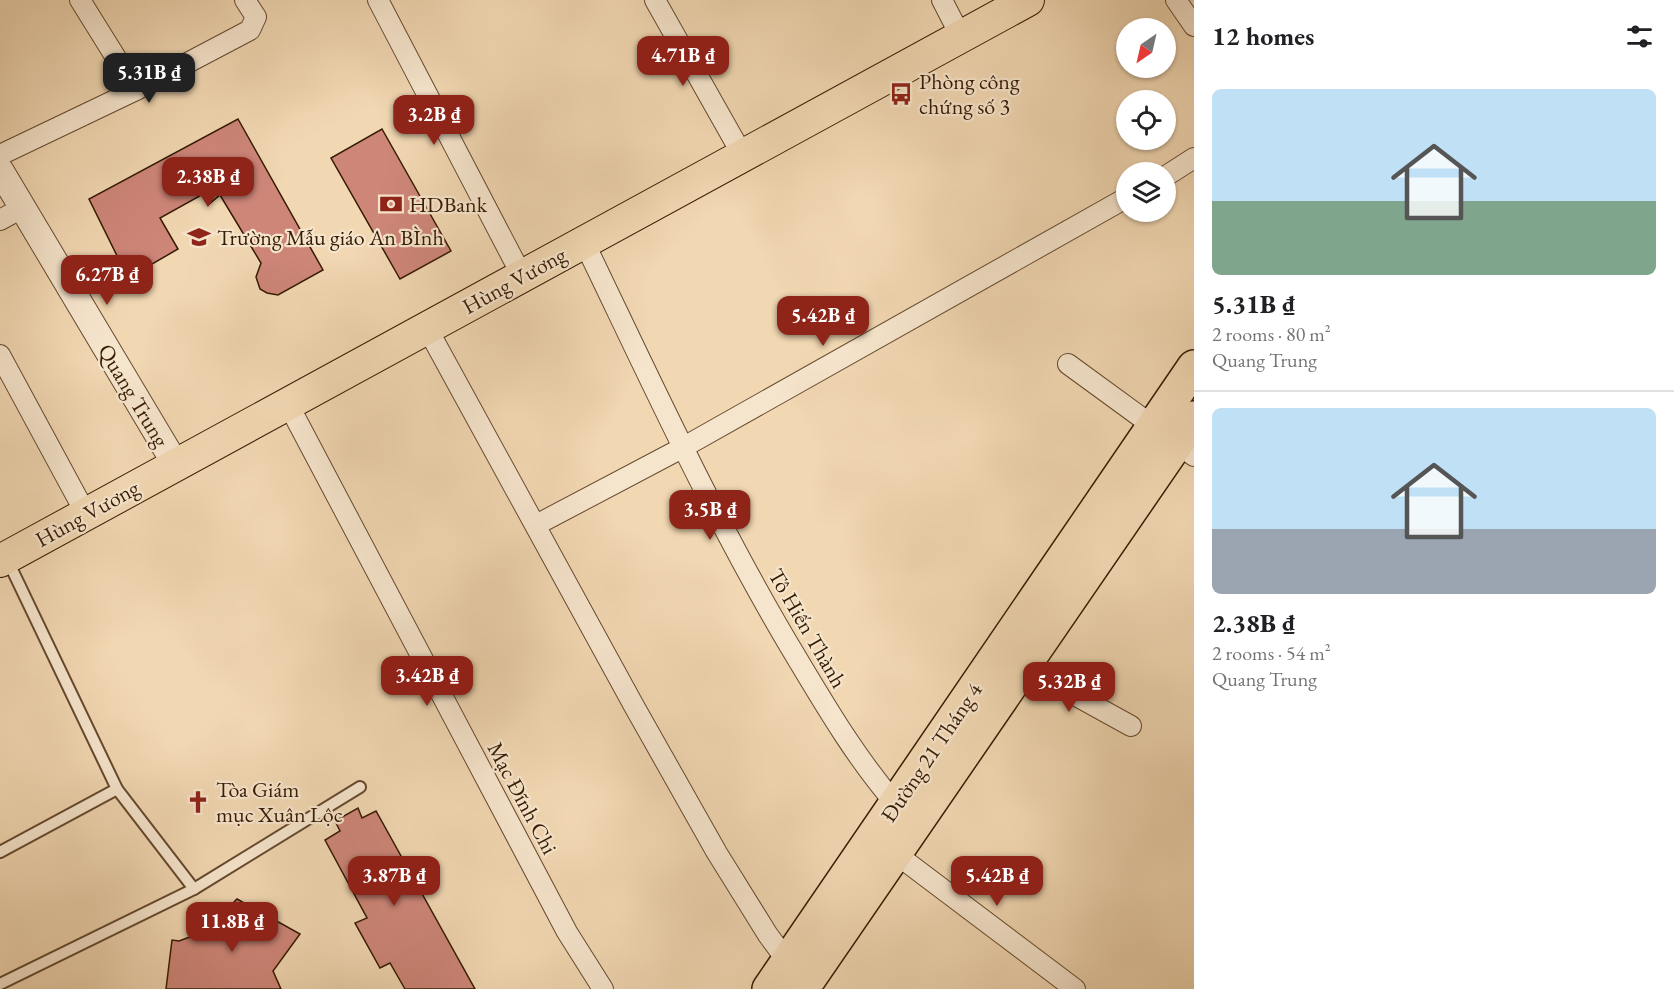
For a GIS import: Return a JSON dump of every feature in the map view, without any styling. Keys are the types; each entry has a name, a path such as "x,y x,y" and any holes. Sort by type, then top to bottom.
{"highway":[{"name":"Đường 21 Tháng 4","path":"769,989 795,976 896,854 1024,667 1179,436 1194,366"},
{"name":"Đường 21 Tháng 4","path":"795,976 896,803 1179,436"}],"main road":[{"name":"Hùng Vương","path":"3,559 1028,0"}],"street":[{"path":"80,0 136,90"},
{"path":"0,155 136,90 250,30 256,17 245,0"},
{"path":"378,0 522,276"},
{"path":"655,0 743,156"},
{"path":"942,0 961,37"},
{"path":"1176,0 1194,26"},
{"path":"1176,170 1194,158"},
{"name":"Quang Trung","path":"0,170 176,465"},
{"path":"536,525 682,448 1116,204"},
{"path":"0,220 22,208"},
{"name":"Tô Hiến Thành","path":"584,242 682,448 769,612 846,740 896,803"},
{"path":"427,328 711,843 795,976"},
{"path":"0,355 86,514"},
{"path":"1068,364 1179,436"},
{"name":"Mạc Đĩnh Chi","path":"288,404 567,932 603,989"},
{"path":"1024,667 1131,726"},
{"path":"896,854 1075,989"}],"lane":[{"path":"3,559 117,789 194,889"},
{"path":"3,989 0,984 194,889 360,787"},
{"path":"0,852 117,789"}],"building":[{"path":"238,119 323,270 278,295 260,289 256,277 261,263 220,195 208,205 203,194 160,218 178,249 128,278 89,199"},
{"name":"HDBank","path":"382,129 451,251 400,279 331,158"},
{"path":"358,808 362,818 376,811 475,989 405,989 390,963 380,968 355,923 367,918 325,840 340,831 335,821"},
{"path":"237,899 300,934 273,971 281,989 166,989 172,940 179,941 206,931"}],"place":[{"name":"Phòng công chứng số 3","path":"901,94"},
{"name":"HDBank","path":"391,204"},
{"name":"Trường Mẫu giáo An BÌnh","path":"199,237"},
{"name":"Tòa Giám mục Xuân Lộc","path":"198,802"}]}
